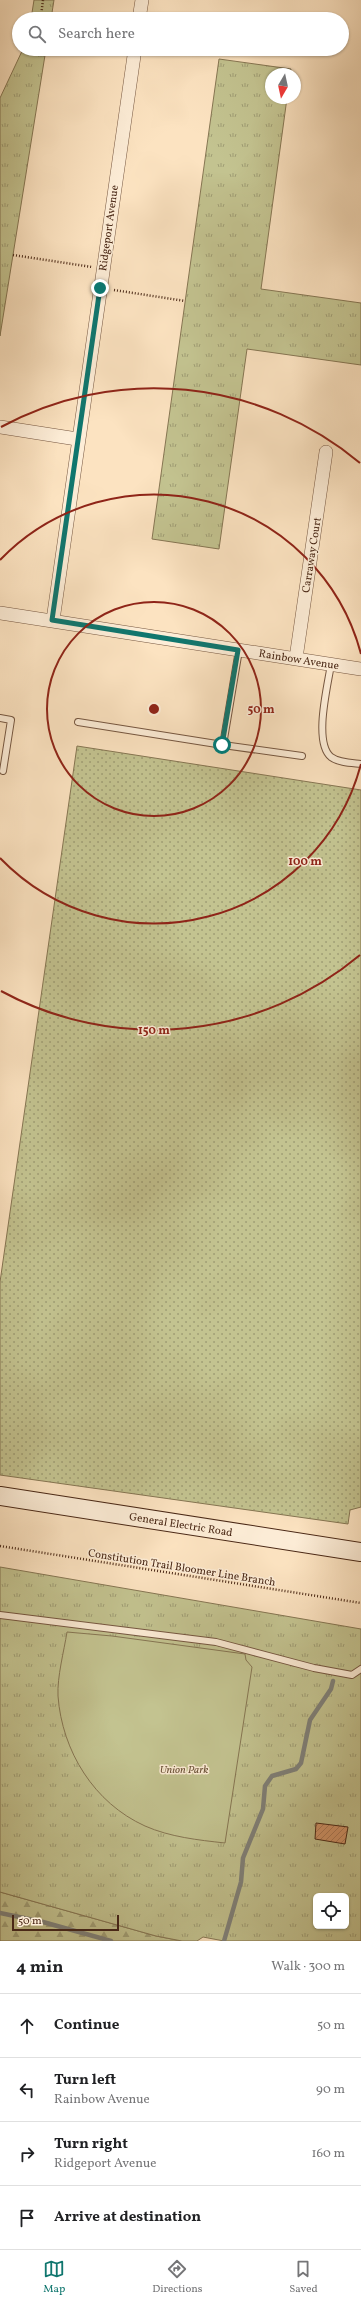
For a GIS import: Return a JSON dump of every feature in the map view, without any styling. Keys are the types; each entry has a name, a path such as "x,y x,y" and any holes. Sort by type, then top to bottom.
{"main road":[{"name":"General Electric Road","path":"0,1496 361,1552"}],"street":[{"path":"140,12 142,0"},
{"name":"Ridgeport Avenue","path":"52,620 77,439 134,56"},
{"path":"0,427 77,439"},
{"name":"Carraway Court","path":"296,658 326,452"},
{"name":"Rainbow Avenue","path":"0,613 361,669"}],"lane":[{"path":"222,745 238,650"},
{"path":"331,664 324,718 323,741 326,750 332,757 340,761 361,764"},
{"path":"0,718 11,720 3,771"},
{"path":"78,722 302,756"},
{"path":"0,1615 216,1642 314,1668 352,1675 361,1669"}],"path":[{"path":"42,12 43,0"},
{"path":"13,255 102,268"},
{"path":"100,288 186,301"},
{"name":"Constitution Trail Bloomer Line Branch","path":"0,1546 361,1603"}],"green space":[{"path":"34,0 54,0 52,12 32,12"},
{"path":"20,56 45,56 0,336 0,98"},
{"path":"219,59 284,68 265,68 265,104 286,104 261,289 361,303 361,365 247,349 219,549 152,539"},
{"path":"77,746 361,790 361,1507 350,1510 348,1524 0,1475 0,1282"},
{"name":"Union Park","path":"0,1567 361,1629 361,1941 224,1941 203,1937 197,1941 182,1941 156,1936 0,1892"},
{"path":"67,1632 112,1636 245,1654 246,1660 252,1667 225,1843 174,1835 145,1826 110,1804 84,1773 66,1736 58,1696 60,1672"},
{"path":"0,1892 156,1936 182,1941 0,1941"}],"building":[{"path":"316,1823 348,1827 345,1844 315,1839"}],"waterway":[{"path":"224,1941 241,1882 243,1858 263,1809 265,1786 272,1776 296,1769 301,1763 310,1720 331,1689 333,1681"},
{"path":"0,1913 43,1922 111,1941"}],"route":[{"path":"100,288 52,620 238,650 222,745"}]}
